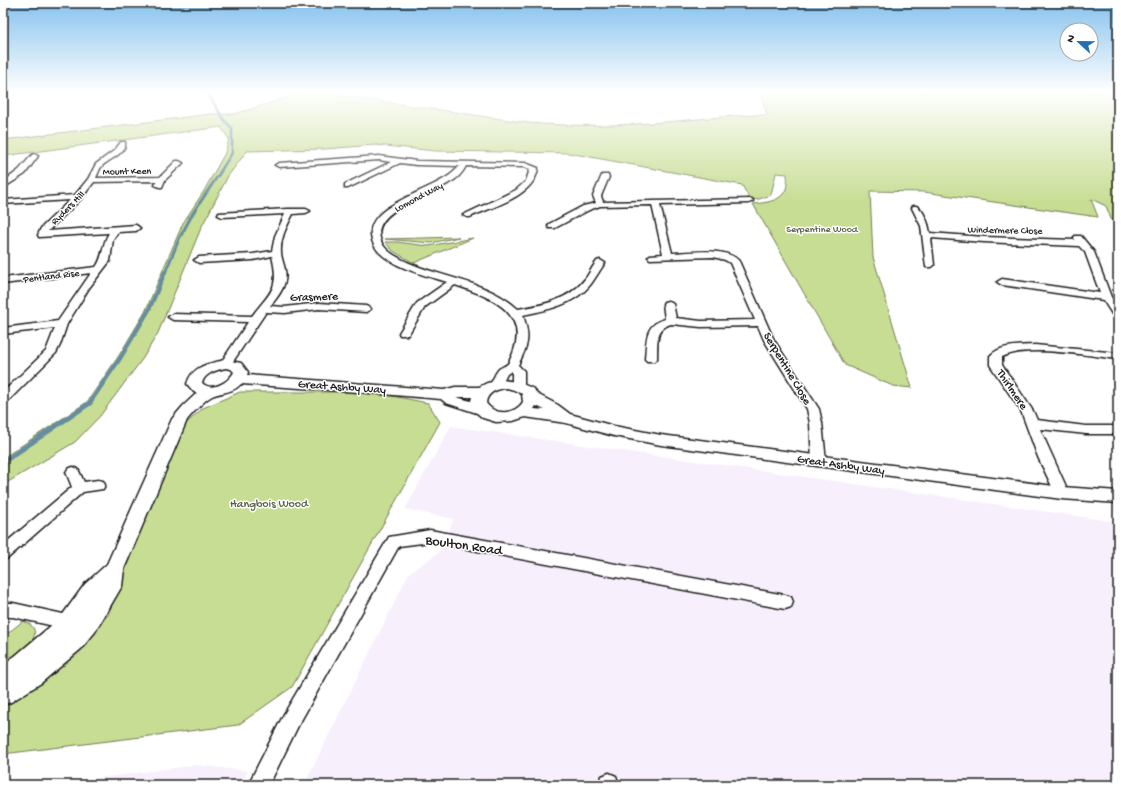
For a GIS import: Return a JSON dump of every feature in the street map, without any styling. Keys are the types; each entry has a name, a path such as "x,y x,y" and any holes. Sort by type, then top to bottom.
{"street":[{"name":"Ryders Hill","path":"123,143 123,145 116,152 97,168 92,180 78,197 44,230 42,235 136,228"},
{"path":"3,186 22,172 34,156"},
{"path":"279,165 379,158 417,163 525,165 534,170 526,185 519,192 467,215"},
{"path":"348,186 367,175 398,161"},
{"name":"Mount Keen","path":"92,180 113,179 161,182 179,163"},
{"name":"Lomond Way","path":"464,164 452,178 390,211 379,221 374,233 379,247 396,260 488,293 516,313"},
{"path":"600,204 597,196 605,177"},
{"path":"3,202 78,197"},
{"path":"552,226 586,208 600,204 749,201"},
{"path":"655,203 666,249 670,256"},
{"path":"916,208 923,220 926,235 928,265"},
{"name":"Grasmere","path":"226,364 255,319 276,292 280,283 281,269 276,253 279,234 291,211"},
{"path":"222,215 306,211"},
{"path":"3,398 50,353 55,345 62,324 85,287 105,260 109,239 115,230"},
{"name":"Windermere Close","path":"926,235 971,239 1080,240 1089,252 1106,297"},
{"path":"199,260 253,257 276,253"},
{"name":"Serpentine Close","path":"653,257 713,255 734,261 769,340 813,409 816,423 819,461"},
{"path":"489,388 507,384 518,386 528,392 531,397 529,407 516,415 500,417 487,414 481,409 478,399 504,371 512,366 522,341 523,333 516,313 551,305 575,294 587,284 600,263"},
{"name":"Pentland Rise","path":"3,281 99,269"},
{"path":"404,333 421,305 454,281"},
{"path":"1002,282 1106,297 1118,315"},
{"path":"668,304 671,322"},
{"name":"Grasmere","path":"263,309 285,310 323,306 366,309"},
{"path":"173,317 255,319"},
{"name":"Serpentine Close","path":"651,359 654,329 663,323 762,324"},
{"path":"3,331 62,324"},
{"name":"Thirlmere","path":"1062,493 1045,457 1034,424 996,365 995,359 998,353 1008,350 1042,348 1118,356"},
{"path":"226,364 236,366 241,372 239,379 227,387 203,390 194,384 198,374 207,369 226,364"},
{"path":"512,366 518,371 518,386"},
{"name":"Great Ashby Way","path":"239,379 358,387 444,395 455,392 489,388"},
{"path":"3,676 78,624 112,586 114,569 155,479 180,419 203,390"},
{"name":"Great Ashby Way","path":"444,395 451,400 481,409"},
{"name":"Great Ashby Way","path":"531,397 553,408 566,418"},
{"name":"Great Ashby Way","path":"523,412 566,418 614,432 661,440 1062,493 1118,497"},
{"path":"1034,424 1086,430 1118,430"},
{"path":"73,472 79,488"},
{"path":"3,554 79,488 98,485"},
{"name":"Boulton Road","path":"258,785 291,720 394,541 430,536 785,602"},
{"path":"3,610 13,610 78,624"},
{"path":"3,694 33,676 73,642 78,624"}],"shaded area":[{"path":"451,426 1118,522 1118,785 304,785 409,573 438,553 454,519 405,509"},
{"path":"196,765 248,771 240,785 45,785"}],"green space":[{"path":"93,129 208,129 3,156 3,140"},
{"name":"Serpentine Wood","path":"222,129 1118,129 1118,223 1111,219 1106,206 1091,199 1098,217 924,192 870,191 873,257 912,388 893,386 845,365 753,204 768,202 779,198 786,189 787,174 776,173 771,195 750,200 742,185 569,153 436,151 375,145 325,149 247,151 228,176 201,228 158,333 143,358 100,416 75,442 3,485 3,458 87,402 118,357 145,312 183,223 204,191 225,153 229,139"},
{"path":"459,237 431,243 385,239"},
{"path":"473,238 414,263 393,251 385,242 428,246"},
{"name":"Hangbois Wood","path":"240,392 372,392 428,403 440,422 292,687 238,725 3,754 3,707 49,677 108,615 179,430 203,408"},
{"path":"23,621 31,626 34,632 33,639 22,654 3,672 3,637"}],"waterway":[{"path":"220,172 232,153 232,129"},
{"path":"165,273 179,239 193,213 221,171"},
{"path":"89,403 121,357 149,310 165,272"},
{"path":"3,462 89,403"}]}
